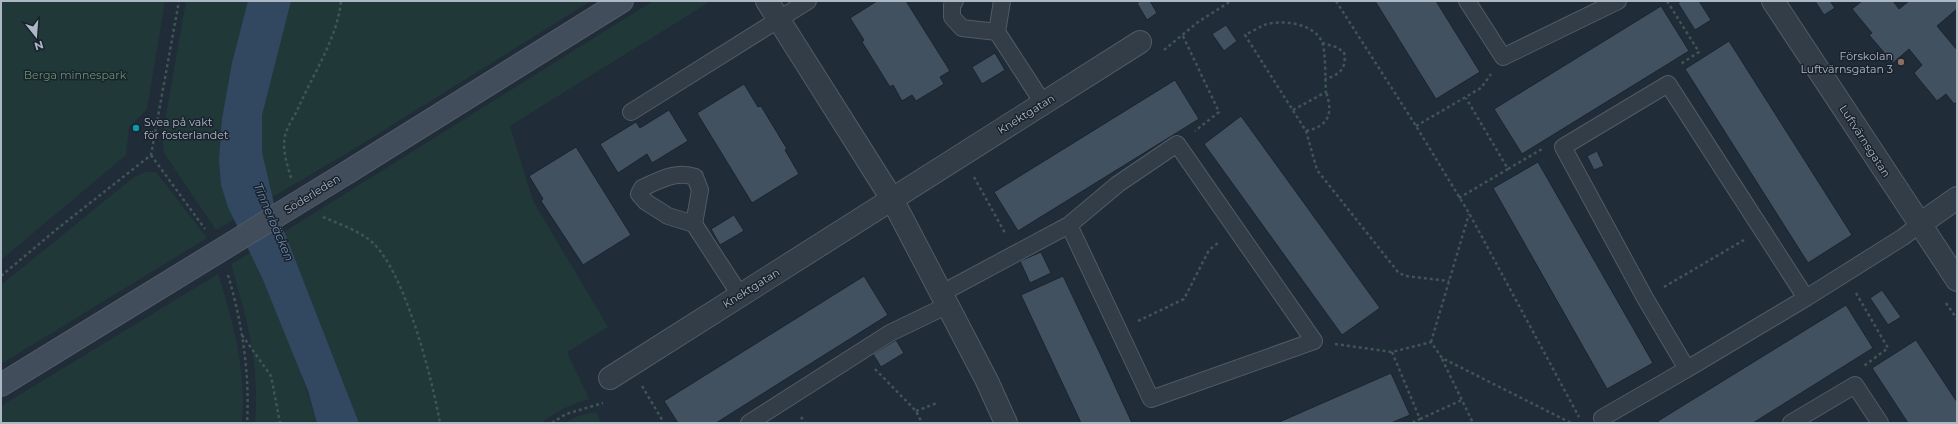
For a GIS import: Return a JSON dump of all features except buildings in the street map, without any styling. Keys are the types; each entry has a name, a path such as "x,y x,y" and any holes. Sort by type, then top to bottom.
{"main road":[{"name":"Söderleden","path":"1,385 348,172 622,1"}],"street":[{"path":"767,1 892,199 987,381 1006,423"},
{"name":"Luftvärnsgatan","path":"1773,1 1957,280"},
{"name":"Knektgatan","path":"610,378 1140,42"},
{"path":"1920,224 1957,198"}],"lane":[{"path":"631,112 808,1"},
{"path":"956,1 952,5 952,17 962,28 997,32"},
{"path":"1002,1 997,32 1043,103"},
{"path":"1467,1 1503,57 1619,1"},
{"path":"1687,369 1645,298 1563,147 1668,84 1806,298"},
{"path":"749,423 945,299 1016,252 1069,225 1118,184 1176,144 1314,341 1151,399 1069,225"},
{"path":"694,224 740,295"},
{"path":"1602,418 1845,275 1904,237 1920,224"},
{"path":"1791,423 1854,385 1880,423"}],"path":[{"path":"1,276 63,224 151,155 179,1"},
{"path":"292,179 285,157 285,136 308,84 329,44 340,15 341,1"},
{"path":"1158,55 1183,36 1198,22 1231,1"},
{"path":"1336,1 1416,126 1469,213 1582,423"},
{"path":"1667,1 1698,52 1669,72 1668,84"},
{"path":"1306,131 1314,129 1326,121 1331,111 1326,92 1322,43 1317,35 1304,26 1279,22 1265,25 1245,35 1306,131 1317,170 1398,272 1404,276 1449,281"},
{"path":"1176,144 1219,112 1183,36"},
{"path":"1322,43 1336,47 1344,52 1346,61 1342,70 1325,79"},
{"path":"1416,126 1482,88 1503,57"},
{"path":"1293,110 1326,92"},
{"path":"1466,98 1508,169"},
{"path":"1460,198 1543,148 1563,147"},
{"path":"972,173 1016,252"},
{"path":"1431,342 1469,213"},
{"path":"320,216 353,230 371,241 383,254 398,282 427,364 440,423"},
{"path":"1118,330 1184,299 1209,250 1236,229"},
{"path":"1645,298 1761,230"},
{"path":"1845,275 1888,348 1858,370 1854,385"},
{"path":"242,334 271,376 280,423"},
{"path":"1314,341 1392,352 1431,342"},
{"path":"1431,342 1442,358 1474,423"},
{"path":"1392,352 1420,419"},
{"path":"859,353 916,411 922,423"},
{"path":"1442,358 1571,423"},
{"path":"639,382 664,423"},
{"path":"1412,423 1462,400"},
{"path":"552,423 566,414 610,401"},
{"path":"916,411 937,403"}],"green space":[{"name":"Berga minnespark","path":"1,1 165,1 147,109 129,127 126,155 1,260"},
{"path":"186,1 591,1 349,152 216,230 164,153 163,141 166,115"},
{"path":"653,1 711,1 510,126 533,201 608,327 567,352 589,399 564,408 541,423 359,423 284,232"},
{"path":"145,172 156,172 207,238 1,364 1,285 134,177"},
{"path":"250,253 287,336 317,423 255,423 256,381 251,342 231,264"},
{"path":"218,274 238,347 241,366 243,404 242,423 1,423 1,406"},
{"path":"596,412 601,423 565,423 578,416"}],"water":[{"name":"Tinnerbäcken","path":"248,1 291,1 262,115 262,152 275,208 359,423 317,423 308,391 263,280 228,207 221,185 219,160 222,119 232,63"}],"place":[{"name":"Förskolan Luftvärnsgatan 3","path":"1901,62"},
{"name":"Svea på vakt för fosterlandet","path":"136,128"}]}
